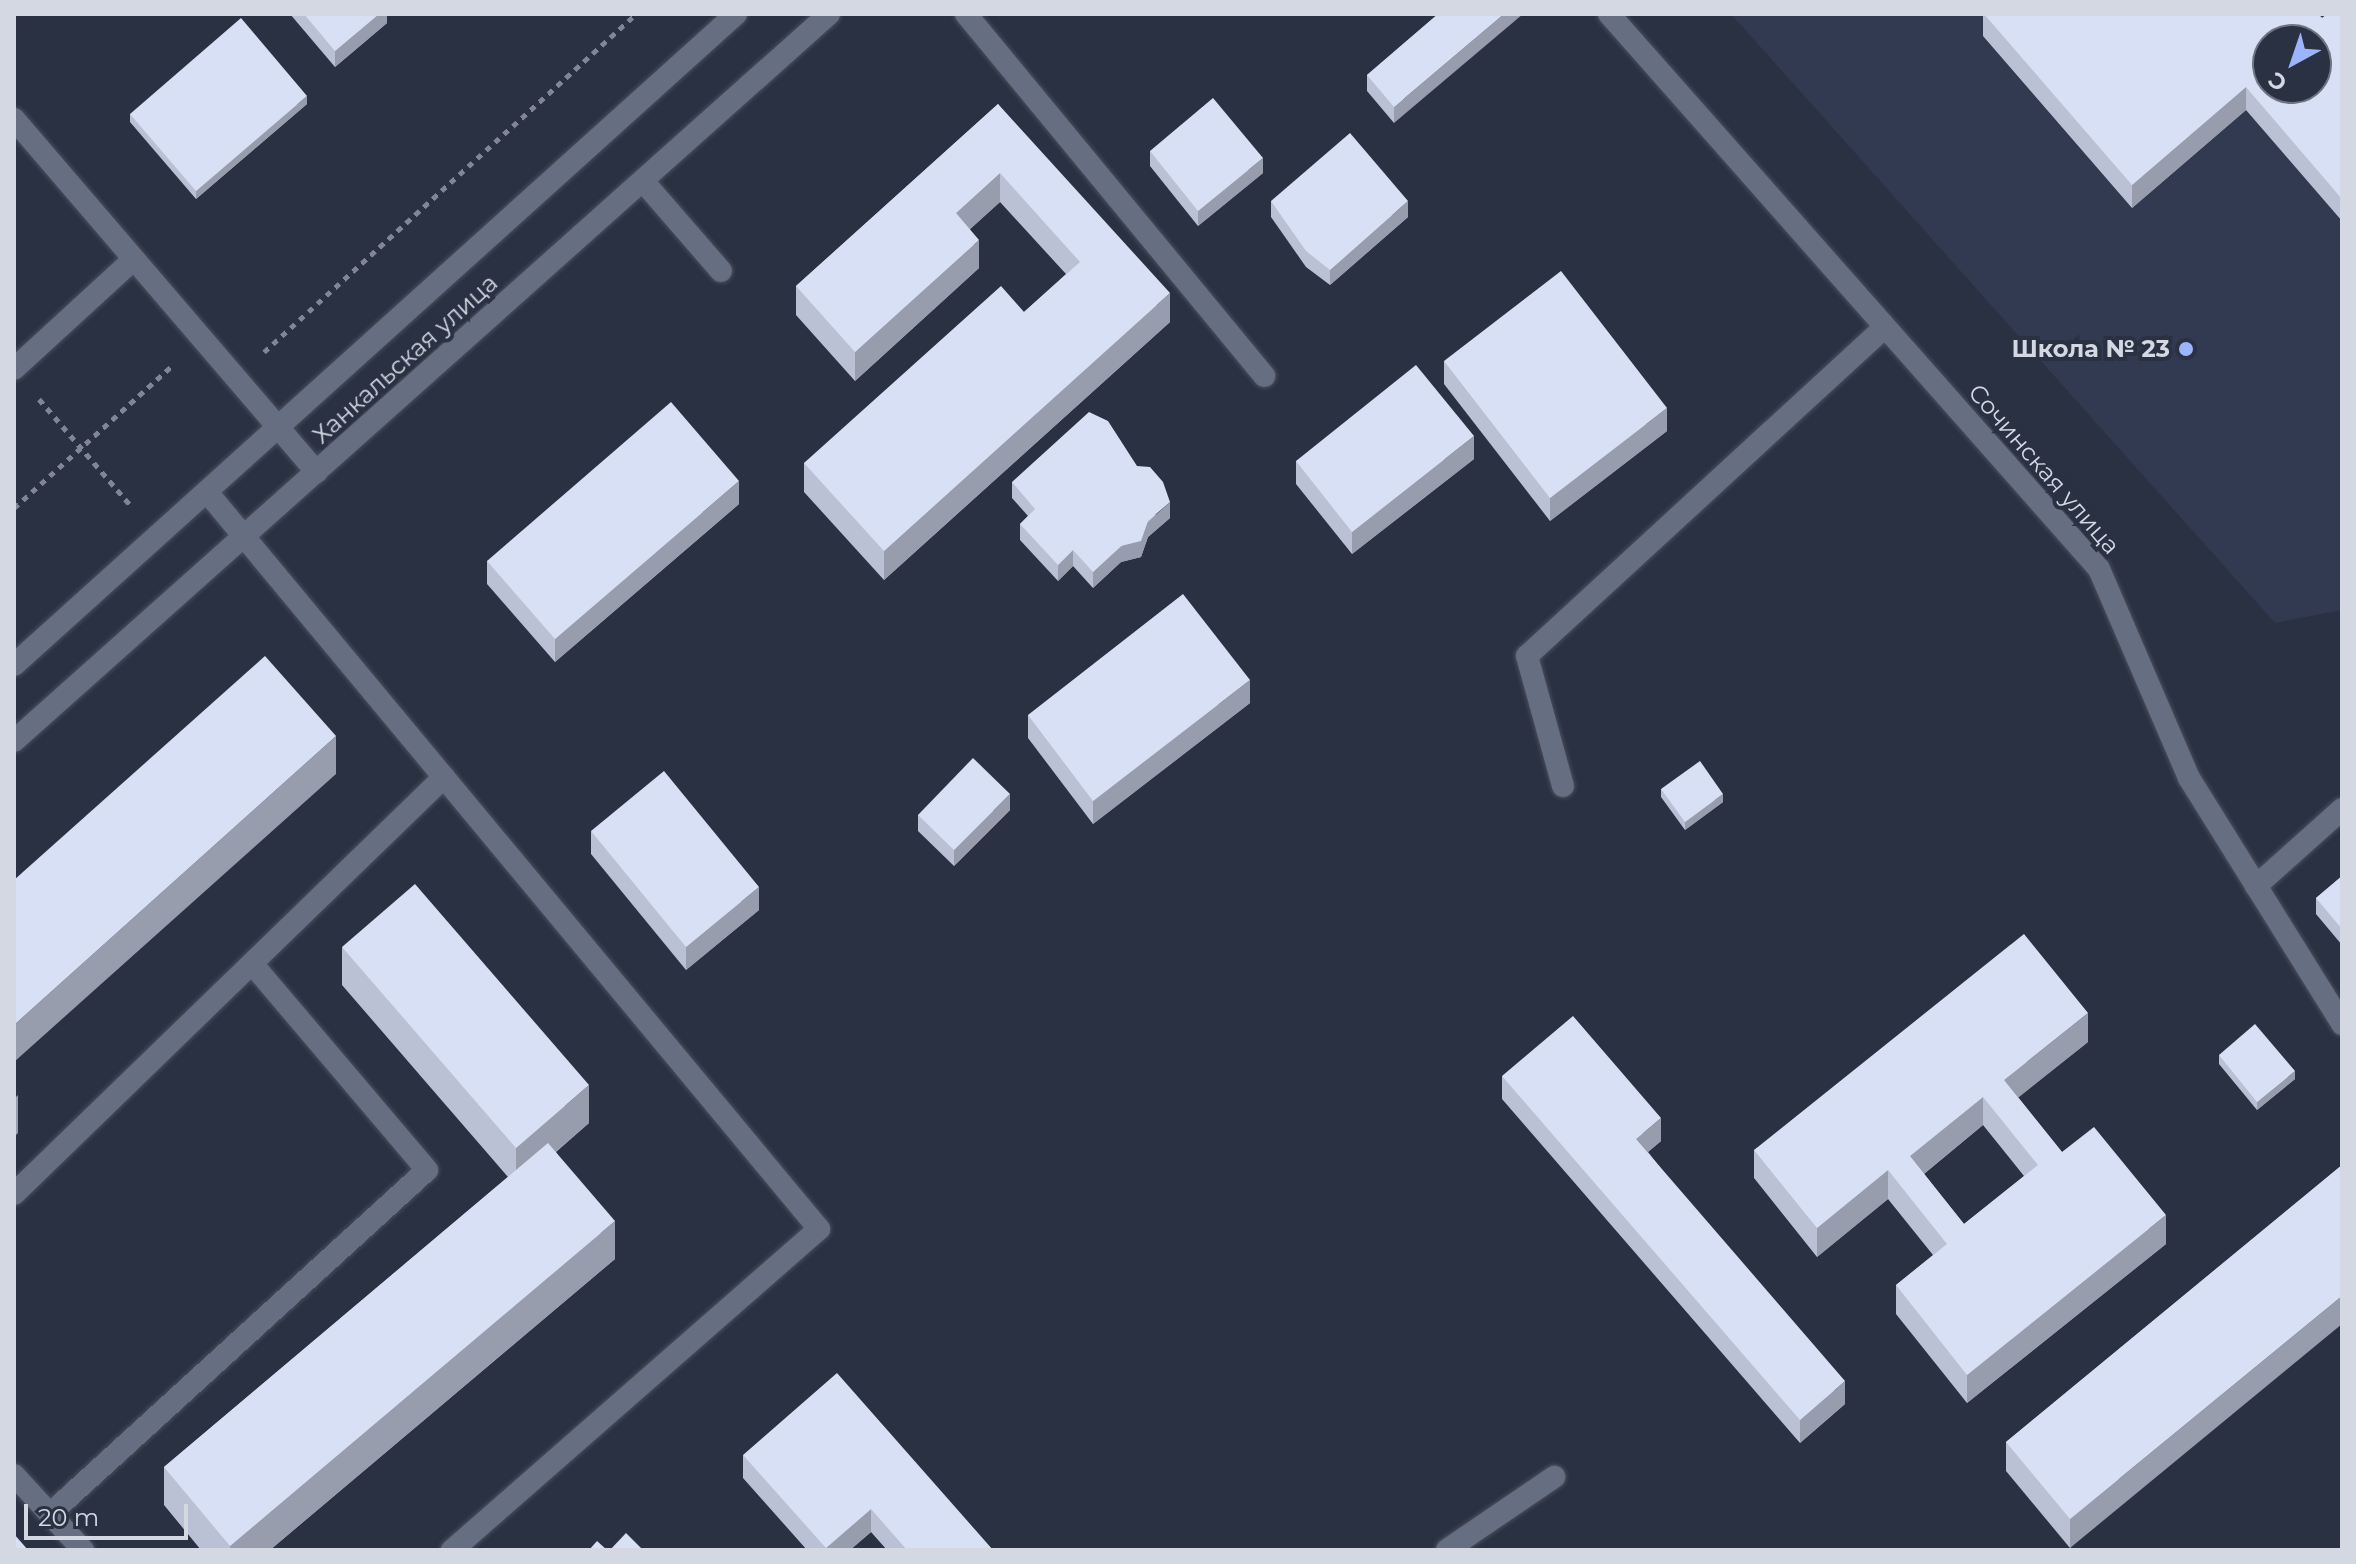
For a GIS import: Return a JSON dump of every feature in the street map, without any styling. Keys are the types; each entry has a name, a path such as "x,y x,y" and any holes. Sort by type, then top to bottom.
{"street":[{"name":"Ханкальская улица","path":"14,665 736,14"},
{"name":"Ханкальская улица","path":"14,741 829,14"},
{"path":"966,14 1264,376"},
{"name":"Сочинская улица","path":"1609,14 2099,569 2189,778 2342,1024"},
{"path":"14,119 234,379 317,472"},
{"path":"643,181 721,271"},
{"path":"14,369 133,260"},
{"path":"1563,786 1527,656 1885,327"},
{"path":"207,492 247,535 819,1229 452,1550"},
{"path":"14,1194 444,777"},
{"path":"2256,886 2342,809"},
{"path":"50,1514 427,1170 252,964"},
{"path":"14,1475 83,1550"},
{"path":"1447,1550 1554,1477"}],"path":[{"path":"234,379 636,14"},
{"path":"14,508 201,340"},
{"path":"33,392 158,537"}],"shaded area":[{"name":"Школа № 23","path":"1731,14 2342,14 2342,610 2275,623"}],"building":[{"path":"304,14 379,14 335,51"},
{"path":"1438,14 1504,14 1394,107 1367,75"},
{"path":"1984,14 2318,14 2322,18 2327,14 2342,14 2342,199 2261,104 2332,104 2332,24 2252,24 2252,94 2246,87 2132,185"},
{"path":"241,18 307,96 196,191 130,114"},
{"path":"1213,98 1263,158 1198,211 1150,151"},
{"path":"998,104 1170,293 884,551 804,463 1001,286 1024,312 1080,262 1000,173 956,213 979,240 855,352 796,286"},
{"path":"1350,133 1408,201 1330,270 1306,251 1271,201"},
{"path":"1561,271 1667,408 1550,498 1444,361"},
{"path":"1416,365 1474,436 1352,532 1296,461"},
{"path":"671,402 739,481 555,639 487,561"},
{"path":"1089,412 1108,421 1137,466 1150,467 1163,482 1170,502 1148,521 1141,541 1121,546 1093,572 1073,550 1058,565 1020,524 1035,509 1012,482"},
{"path":"1183,594 1250,680 1093,801 1028,715"},
{"path":"265,656 336,736 14,1025 14,880"},
{"path":"973,758 1010,794 954,850 918,815"},
{"path":"1700,761 1723,794 1685,822 1661,789"},
{"path":"664,771 759,887 686,947 591,831"},
{"path":"2342,876 2342,929 2316,898"},
{"path":"415,884 589,1085 516,1148 342,947"},
{"path":"2024,934 2088,1013 2004,1080 2062,1152 2094,1127 2166,1215 1967,1375 1896,1285 1947,1244 1888,1170 1817,1228 1754,1150","holes":["1983,1097 2038,1165 1964,1224 1910,1156"]},
{"path":"1573,1016 1661,1118 1636,1139 1845,1381 1800,1420 1502,1076"},
{"path":"2255,1024 2295,1071 2257,1102 2219,1055"},
{"path":"548,1143 615,1221 230,1546 164,1467"},
{"path":"2342,1165 2342,1296 2070,1519 2006,1442"},
{"path":"837,1373 993,1550 907,1550 871,1509 826,1548 743,1455"},
{"path":"626,1533 643,1550 610,1550"},
{"path":"14,1534 28,1550 14,1550"},
{"path":"597,1541 607,1550 589,1550"}],"place":[{"name":"Школа № 23","path":"2186,349"}]}
